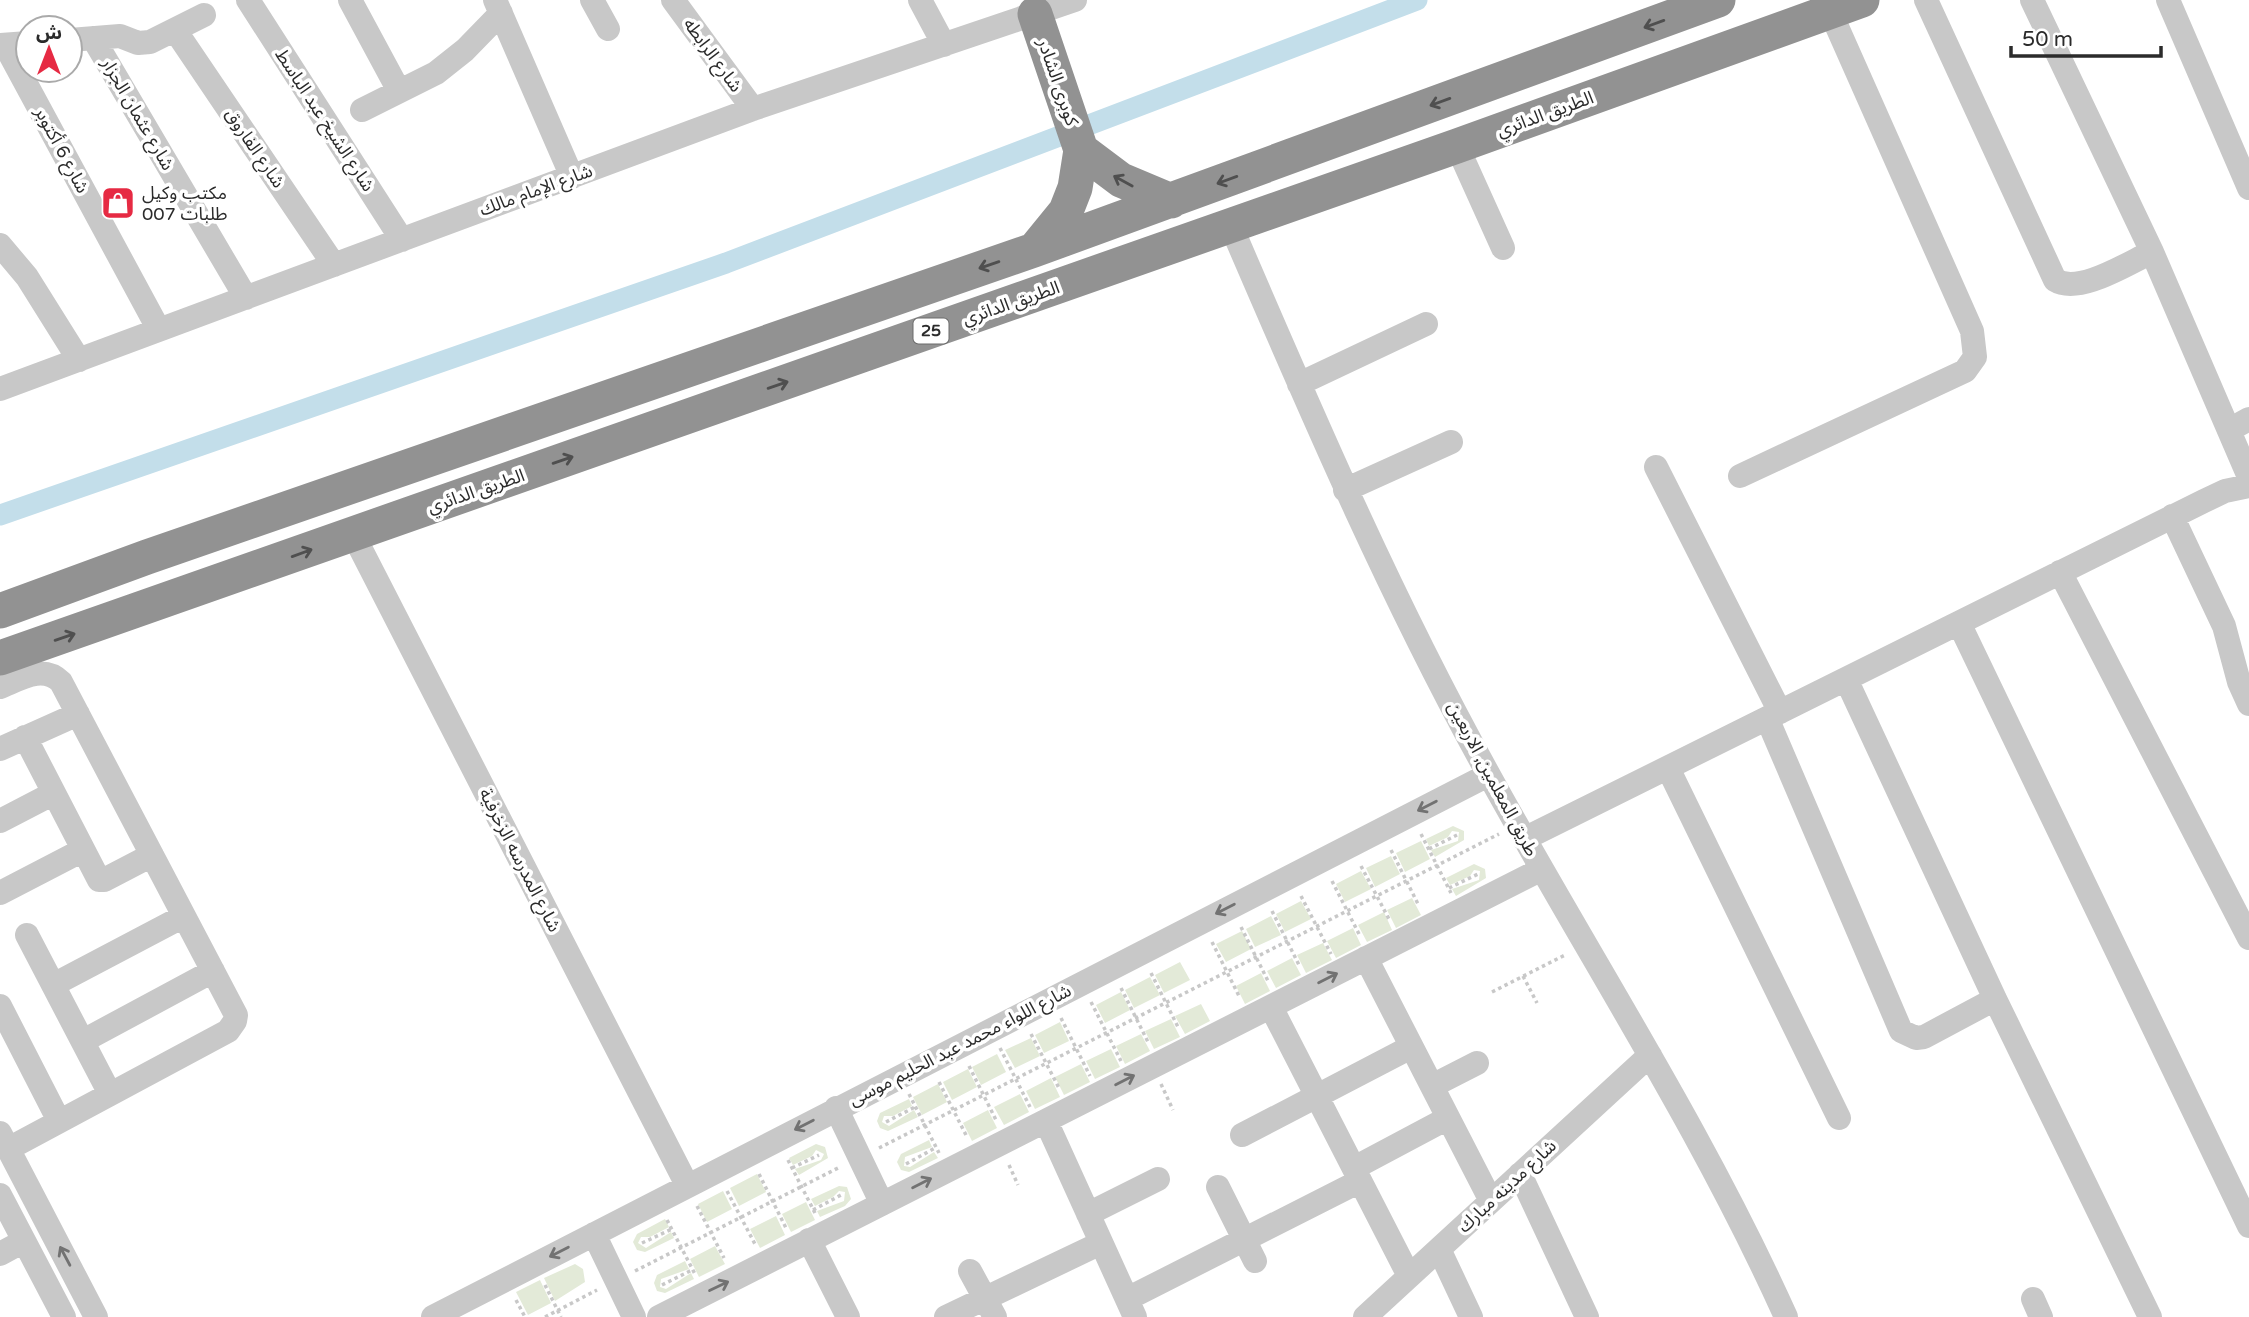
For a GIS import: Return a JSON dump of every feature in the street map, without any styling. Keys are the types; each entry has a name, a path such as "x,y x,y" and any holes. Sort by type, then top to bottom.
{"highway":[{"name":"25","path":"0,611 146,557 1034,250 1718,0"},
{"name":"الطريق الدائري","path":"0,658 1231,226 1846,6"},
{"name":"كوبرى الشادر","path":"1035,14 1082,150"},
{"path":"1034,250 1066,211 1082,150 1121,180 1171,201"},
{"path":"233,528 227,546 230,556 235,564 254,571"},
{"path":"146,557 156,561 168,574 171,593 168,601"}],"street":[{"name":"شارع الشيخ عبد الباسط","path":"248,0 402,240"},
{"path":"350,0 399,91"},
{"path":"592,0 608,29"},
{"name":"شارع الرابطه","path":"673,0 753,109"},
{"path":"920,0 944,45"},
{"name":"شارع الإمام مالك","path":"0,389 753,109 1075,0"},
{"path":"1926,0 2055,280 2069,286 2082,284 2152,252"},
{"path":"2032,0 2152,252 2239,425 2249,477"},
{"path":"2168,0 2249,188"},
{"path":"362,110 451,63 498,6 572,177"},
{"path":"1740,476 1965,371 1975,357 1972,331 1846,6"},
{"path":"84,39 120,36 144,43 204,15"},
{"name":"شارع الفاروق","path":"175,30 334,265"},
{"name":"شارع عثمان الجزار","path":"84,42 246,298"},
{"name":"شارع 6 أكتوبر","path":"11,44 159,330"},
{"path":"1457,146 1503,248"},
{"name":"طريق المعلمين, الاربعين","path":"1231,226 1345,490 1488,775 1650,1055 1786,1317"},
{"path":"0,245 27,277 79,360"},
{"path":"1299,384 1426,324"},
{"path":"1345,490 1451,442"},
{"path":"1657,467 1773,715 1901,1031 1908,1036 1924,1037 1995,999"},
{"path":"1521,832 1668,768 2172,516 2225,491 2249,486"},
{"path":"2172,516 2224,626 2239,682 2249,704"},
{"name":"شارع المدرسه الزخرفية","path":"353,534 687,1185"},
{"path":"2060,572 2249,938"},
{"path":"1959,623 2249,1226"},
{"path":"0,687 34,674 49,674 61,682 236,1015 233,1027 110,1094 59,1121 4,1141 96,1317"},
{"path":"1846,679 1995,999 2150,1317"},
{"path":"0,749 78,713"},
{"path":"25,737 98,878 102,881 152,855"},
{"path":"1668,768 1839,1118"},
{"name":"شارع اللواء محمد عبد الحليم موسى","path":"433,1317 1488,775"},
{"path":"0,821 54,793"},
{"path":"0,893 83,850"},
{"path":"659,1317 696,1304 764,1263 1542,869"},
{"path":"53,985 184,916"},
{"path":"27,935 110,1094"},
{"path":"1368,957 1491,1201"},
{"path":"83,1041 213,971"},
{"path":"0,1006 59,1121"},
{"path":"1266,1009 1317,1096 1409,1276"},
{"path":"1242,1135 1411,1046"},
{"name":"شارع مدينه مبارك","path":"1365,1317 1650,1055"},
{"path":"1432,1086 1477,1063"},
{"path":"836,1108 882,1204"},
{"path":"1042,1123 1131,1308 1250,1250 1357,1175 1448,1118"},
{"path":"1520,1174 1587,1317"},
{"path":"1088,1214 1158,1179"},
{"path":"1218,1187 1250,1250"},
{"path":"0,1195 64,1317"},
{"path":"594,1234 635,1317"},
{"path":"810,1240 848,1317"},
{"path":"0,1254 24,1241"},
{"path":"946,1317 990,1308 1101,1243"},
{"path":"1439,1249 1471,1317"},
{"path":"970,1270 990,1308"}],"path":[{"path":"1411,814 1460,911"},
{"path":"1381,830 1430,926"},
{"path":"545,1317 1437,866 1521,832"},
{"path":"1429,849 1457,835"},
{"path":"1350,845 1400,941"},
{"path":"1321,860 1368,957"},
{"path":"1449,888 1478,874"},
{"path":"1291,876 1340,972"},
{"path":"1262,891 1310,986"},
{"path":"1230,907 1256,957 1266,1009"},
{"path":"1201,922 1227,972 1266,1009"},
{"path":"1492,992 1586,945"},
{"path":"1141,952 1189,1048"},
{"path":"1111,968 1159,1063"},
{"path":"1523,976 1537,1003"},
{"path":"1081,983 1129,1078"},
{"path":"1051,998 1099,1094"},
{"path":"1021,1014 1069,1109"},
{"path":"990,1029 1042,1123"},
{"path":"959,1045 1007,1140"},
{"path":"929,1061 976,1156"},
{"path":"900,1076 947,1171"},
{"path":"886,1122 915,1107"},
{"path":"777,1138 813,1210 810,1240"},
{"path":"906,1164 936,1148"},
{"path":"748,1154 773,1202 810,1240"},
{"path":"792,1168 819,1154"},
{"path":"717,1170 764,1263"},
{"path":"687,1185 734,1279"},
{"path":"813,1210 842,1195"},
{"path":"657,1201 692,1269 696,1304"},
{"path":"642,1243 672,1229"},
{"path":"534,1265 561,1317"},
{"path":"662,1285 692,1269"}],"green space":[{"path":"1453,826 1464,831 1464,840 1435,857 1431,850 1458,841 1459,832 1452,831 1448,837 1429,846 1426,839"},
{"path":"1421,841 1430,859 1405,872 1396,853"},
{"path":"1391,856 1400,874 1375,887 1366,868"},
{"path":"1474,864 1485,869 1486,878 1456,896 1452,889 1479,880 1480,871 1474,870 1470,876 1450,885 1446,878"},
{"path":"1361,871 1371,889 1345,902 1336,884"},
{"path":"1412,898 1421,915 1396,928 1387,910"},
{"path":"1301,901 1311,919 1285,932 1276,914"},
{"path":"1384,912 1392,930 1367,942 1358,925"},
{"path":"1271,916 1281,935 1255,947 1246,929"},
{"path":"1353,928 1361,945 1336,958 1327,941"},
{"path":"1242,931 1251,949 1226,962 1216,944"},
{"path":"1323,943 1332,960 1306,973 1297,955"},
{"path":"1292,958 1301,975 1276,988 1267,971"},
{"path":"1180,962 1190,980 1164,993 1155,975"},
{"path":"1261,973 1270,991 1245,1004 1236,986"},
{"path":"1150,977 1160,995 1134,1008 1125,990"},
{"path":"1121,992 1130,1010 1105,1023 1096,1005"},
{"path":"1201,1004 1210,1021 1185,1034 1175,1016"},
{"path":"1171,1019 1180,1037 1154,1049 1145,1031"},
{"path":"1060,1022 1069,1041 1044,1053 1035,1035"},
{"path":"1141,1034 1150,1051 1125,1064 1116,1046"},
{"path":"1031,1038 1040,1056 1015,1068 1005,1050"},
{"path":"1111,1049 1120,1067 1095,1079 1086,1061"},
{"path":"997,1054 1006,1072 981,1085 972,1067"},
{"path":"1081,1064 1090,1082 1064,1095 1055,1077"},
{"path":"968,1069 977,1087 952,1100 943,1082"},
{"path":"1051,1078 1060,1097 1035,1109 1026,1091"},
{"path":"938,1084 947,1102 922,1115 913,1097"},
{"path":"1020,1094 1029,1112 1004,1125 994,1107"},
{"path":"909,1099 912,1106 893,1116 884,1116 882,1122 889,1126 914,1110 918,1117 888,1131 880,1128 877,1121 880,1113"},
{"path":"988,1110 997,1128 972,1141 963,1123"},
{"path":"929,1140 932,1147 905,1157 904,1166 910,1167 934,1152 938,1158 909,1172 901,1170 897,1162 901,1154"},
{"path":"816,1144 825,1147 828,1158 799,1175 795,1169 821,1160 824,1154 816,1150 812,1156 793,1165 789,1158"},
{"path":"757,1174 766,1192 739,1206 730,1188"},
{"path":"839,1186 847,1187 851,1199 845,1206 820,1217 817,1211 844,1201 845,1192 839,1191 815,1206 811,1199"},
{"path":"723,1191 732,1209 707,1222 698,1204"},
{"path":"806,1202 815,1220 791,1232 782,1214"},
{"path":"776,1216 785,1235 760,1248 750,1229"},
{"path":"665,1219 669,1227 650,1237 641,1237 638,1243 646,1248 671,1232 674,1238 645,1252 637,1250 633,1242 637,1234"},
{"path":"715,1246 725,1264 699,1277 690,1259"},
{"path":"685,1261 689,1269 661,1279 660,1287 666,1289 691,1273 694,1279 665,1293 657,1291 654,1283 657,1275"},
{"path":"575,1264 583,1269 585,1282 555,1301 544,1278"},
{"path":"540,1280 551,1303 528,1315 516,1292"}],"waterway":[{"path":"0,515 726,263 1417,0"}],"place":[{"name":"مكتب وكيل طلبات 007","path":"118,203"}]}
